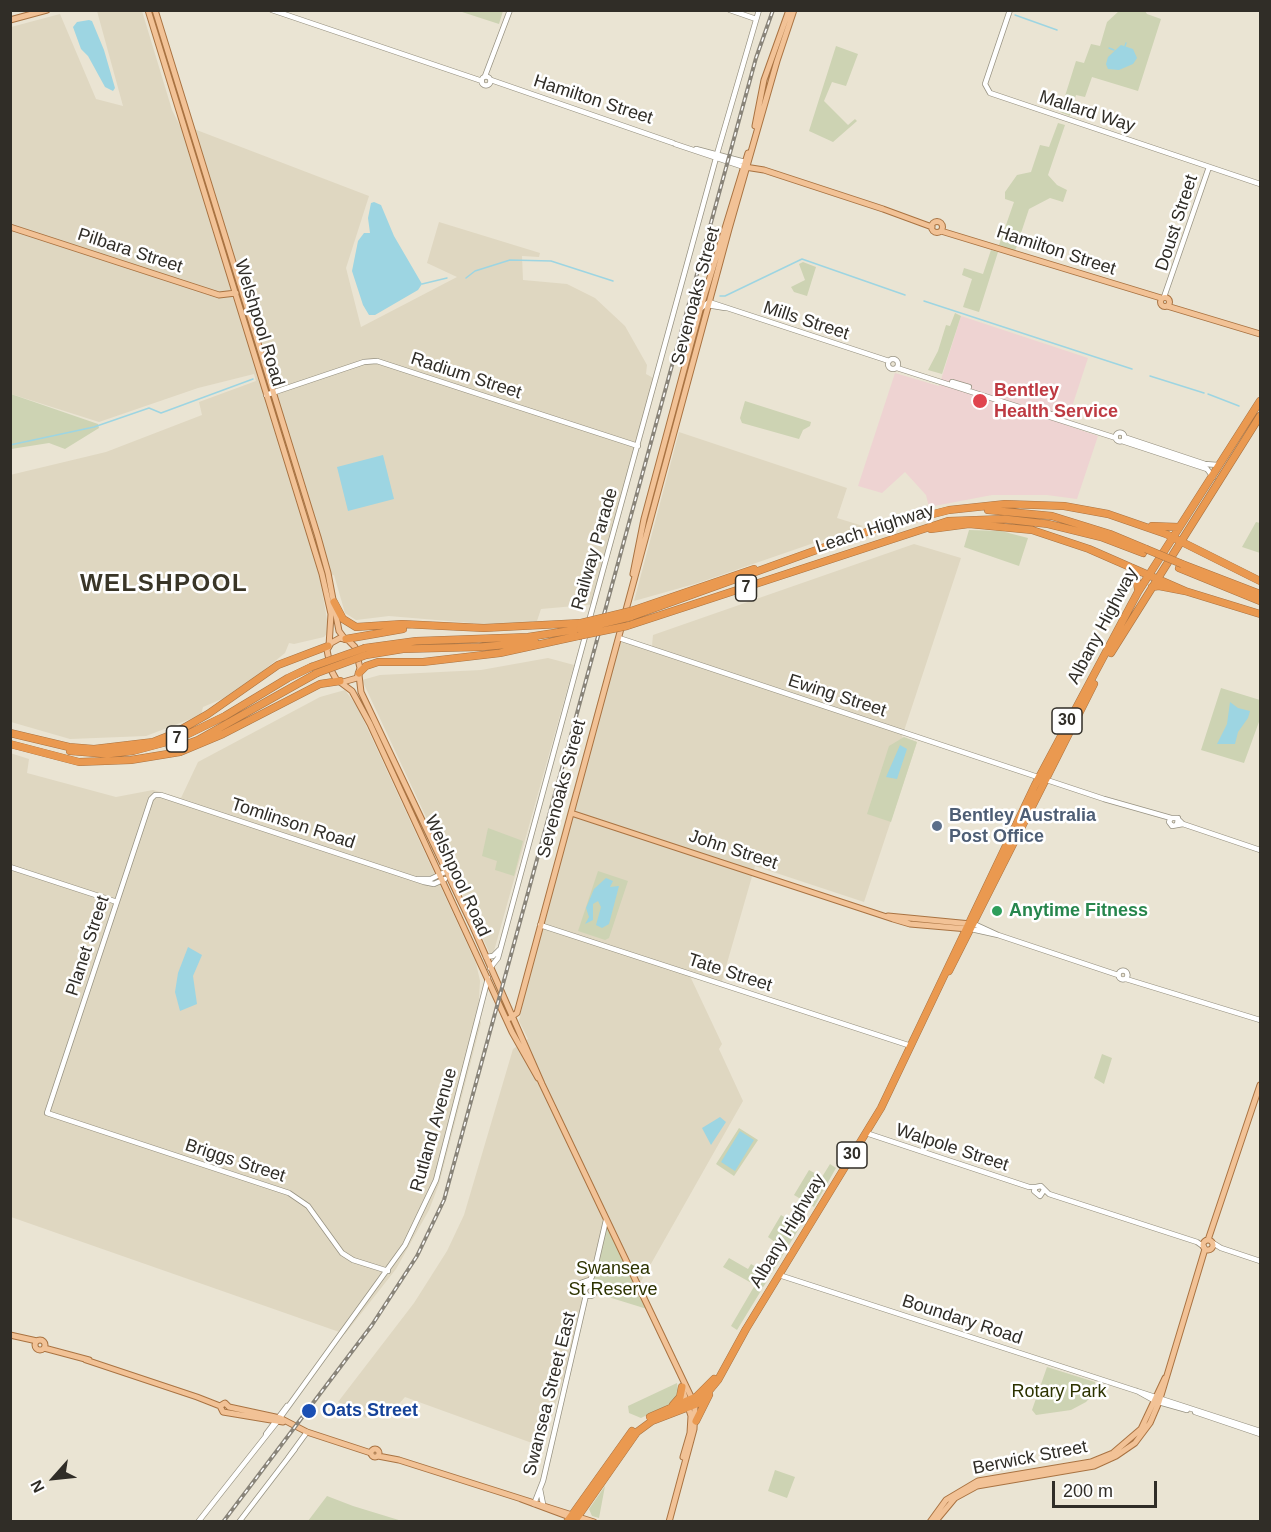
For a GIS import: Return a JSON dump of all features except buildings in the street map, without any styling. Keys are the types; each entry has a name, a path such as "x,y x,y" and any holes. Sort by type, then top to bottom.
{"highway":[{"name":"Albany Highway","path":"720,1373 866,1134 912,1046 946,975 950,960 970,926 1042,779 1148,574 1221,465 1260,401"},
{"name":"Albany Highway","path":"1042,779 1111,652 1194,525 1260,417"},
{"path":"931,514 949,510 1032,503 1088,509 1172,537 1260,581"},
{"name":"7","path":"10,733 63,750 82,753 107,754 155,747 185,736 217,720 288,678 366,652 416,641 528,637 580,630 633,612 694,596 875,529 931,514 993,510 1052,516 1110,534 1145,551"},
{"name":"Leach Highway","path":"567,639 580,630 627,626 948,521 1018,520 1085,532 1145,551 1260,601"},
{"path":"911,532 969,524 1002,525 1060,538 1185,591"},
{"path":"1141,525 1171,529 1179,527"},
{"path":"1194,525 1191,535 1195,549"},
{"path":"633,612 875,529"},
{"path":"1129,566 1136,576 1138,592"},
{"name":"Leach Highway","path":"1181,566 1260,594"},
{"path":"1152,587 1159,586 1185,591 1260,614"},
{"path":"633,612 694,596"},
{"path":"334,602 343,619 356,627 402,624 580,630"},
{"path":"346,639 398,629 453,627"},
{"name":"7","path":"366,652 480,647 567,639"},
{"name":"7","path":"359,674 366,666 378,662 423,662 488,655 567,639"},
{"name":"7","path":"28,739 94,749 136,746 162,740 208,714 278,665 329,646"},
{"name":"7","path":"131,760 198,740 314,670"},
{"name":"7","path":"10,744 79,762 131,760 194,747 325,681 341,681"},
{"name":"30","path":"574,1519 637,1432 652,1421 691,1403 711,1390 720,1373"},
{"name":"30","path":"574,1519 632,1431 651,1416 691,1403 720,1373"},
{"path":"666,1410 679,1400 682,1384"},
{"path":"696,1421 711,1390"}],"main road":[{"path":"10,20 47,10"},
{"name":"Welshpool Road","path":"148,10 269,392 316,552 330,614 329,646"},
{"name":"Welshpool Road","path":"154,10 238,292"},
{"name":"Sevenoaks Street","path":"631,591 638,539 700,309 746,165 764,80 789,10"},
{"name":"Sevenoaks Street","path":"508,1018 517,1013 746,165 794,10"},
{"name":"Hamilton Street","path":"746,165 933,225"},
{"path":"940,223 942,229 935,232 933,225 940,223"},
{"name":"Pilbara Street","path":"10,227 212,293 223,296 238,292"},
{"name":"Hamilton Street","path":"942,229 1260,333"},
{"name":"Welshpool Road","path":"269,392 318,537 334,602 338,630 346,639"},
{"path":"316,552 315,541 318,537"},
{"path":"339,639 346,639 357,651 359,674 351,681 341,681 330,667 329,646 339,639"},
{"name":"Welshpool Road","path":"359,674 362,692 449,874 508,1007 508,1018"},
{"name":"Welshpool Road","path":"341,681 352,691 370,724 495,994 542,1084 691,1403"},
{"name":"John Street","path":"571,813 887,916 970,926"},
{"name":"Sevenoaks Street","path":"508,1007 521,994"},
{"path":"1158,1399 1260,1085"},
{"path":"10,1335 36,1343 39,1349 45,1346 220,1406 221,1411 228,1409 278,1420 307,1432 521,1499 574,1519 594,1521"},
{"name":"Berwick Street","path":"930,1521 946,1500 978,1481 1091,1462 1113,1453 1141,1429 1158,1399"},
{"name":"Berwick Street","path":"935,1521 956,1498 984,1484 1090,1467 1112,1459 1140,1437 1158,1399"},
{"path":"683,1465 696,1421 691,1403"},
{"path":"669,1521 691,1429 691,1403"},
{"path":"535,1504 543,1504 574,1519"}],"street":[{"name":"Hamilton Street","path":"272,10 746,165"},
{"path":"487,79 510,10"},
{"path":"730,10 756,19"},
{"name":"Railway Parade","path":"490,968 498,958 716,156 759,10"},
{"name":"Mallard Way","path":"1010,10 985,84 990,93 1260,184"},
{"name":"Doust Street","path":"1165,301 1209,167"},
{"path":"700,309 708,303 704,295"},
{"name":"Mills Street","path":"708,303 889,363"},
{"path":"897,365 892,369 889,363 894,359 897,365 1116,436 1208,469 1213,477"},
{"name":"Radium Street","path":"269,392 364,362 376,361 638,446"},
{"path":"664,446 672,444 668,431"},
{"path":"1123,439 1205,464 1221,465"},
{"name":"Ewing Street","path":"619,638 1170,820 1172,826 1180,823 1260,850"},
{"name":"Tomlinson Road","path":"161,795 430,884 449,874"},
{"name":"Planet Street","path":"47,1113 151,799 161,795"},
{"path":"10,867 117,902"},
{"name":"Tate Street","path":"540,925 912,1046"},
{"path":"970,926 1120,973 1121,980 1126,976 1260,1020"},
{"path":"486,957 495,955 500,947"},
{"name":"Rutland Avenue","path":"198,1521 278,1420 388,1271 422,1214 436,1180 484,1001 488,978"},
{"path":"484,1001 495,994"},
{"name":"Briggs Street","path":"47,1113 289,1193 308,1206 342,1253 353,1260 388,1271"},
{"name":"Walpole Street","path":"866,1134 1035,1189"},
{"path":"1041,1186 1043,1192 1037,1196 1035,1189 1041,1186"},
{"path":"1043,1192 1260,1261"},
{"path":"588,1296 585,1291 594,1272 606,1220"},
{"path":"587,1287 594,1290 594,1272"},
{"name":"Boundary Road","path":"779,1275 1260,1432"},
{"path":"572,1286 591,1279"},
{"name":"Swansea Street East","path":"535,1504 585,1306 588,1296 594,1290"},
{"path":"239,1521 307,1432"},
{"name":"Swansea Street East","path":"540,1489 543,1504"}],"shaded area":[{"path":"97,11 142,11 172,110 180,126 194,129 369,196 346,268 361,327 457,277 427,263 439,222 540,253 539,257 522,256 523,280 567,284 595,298 625,326 647,365 646,374 657,380 597,604 541,609 537,621 507,626 389,616 356,620 345,613 334,575 320,579 329,631 324,637 294,644 289,643 285,653 234,694 203,707 201,715 146,736 70,739 11,722 10,475 106,452 202,415 199,402 256,381 254,374 198,388 99,422 11,394 11,27 60,14 96,99 123,106"},
{"name":"Bentley Health Service","path":"961,316 1088,358 1066,425 1098,436 1077,499 1047,495 992,495 929,507 926,495 905,472 882,493 858,486 895,373 939,386"},
{"path":"679,432 847,488 837,518 863,526 698,583 634,601"},
{"path":"914,544 961,558 902,737 917,742 864,902 755,866 721,984 689,974 722,1044 719,1049 743,1101 639,1285 606,1217 589,1291 543,1447 405,1397 390,1414 375,1404 366,1418 338,1402 414,1303 447,1251 464,1215 513,1049 528,1039 519,1021 561,835 615,638 622,637 652,646 653,635"},
{"path":"548,658 574,665 494,951 490,954 362,680 380,675 481,670"},
{"path":"345,690 357,706 476,963 480,981 478,1015 481,1023 439,1184 429,1210 396,1269 345,1334 11,1217 10,753 29,759 27,773 116,797 153,790 181,798 198,762 320,697"}],"green space":[{"path":"459,11 503,11 499,24"},
{"path":"1119,11 1145,11 1161,19 1138,91 1092,77 1085,97 1076,95 1070,116 1060,112 1076,61 1084,63 1091,44 1100,46 1107,22"},
{"path":"836,46 858,54 846,86 832,82 824,101 848,125 855,119 857,121 833,142 809,131"},
{"path":"1058,123 1065,125 1048,175 1057,185 1067,190 1063,202 1050,198 1029,209 1015,251 999,245 1014,202 1005,199 1005,192 1017,175 1031,172 1040,145 1049,147"},
{"path":"991,250 998,252 979,312 963,307 972,279 962,275 964,268 983,274"},
{"path":"803,262 816,267 807,296 794,292 791,287 805,280 799,264"},
{"path":"955,313 961,316 942,374 928,370 938,351 946,325 950,326"},
{"path":"11,394 98,424 99,428 65,449 49,443 11,449"},
{"path":"745,401 811,422 810,426 803,430 799,439 742,423 740,418"},
{"path":"1256,522 1260,523 1260,553 1242,547"},
{"path":"969,530 1001,531 1028,538 1019,566 964,547"},
{"path":"1221,688 1260,700 1260,719 1244,763 1201,750"},
{"path":"904,737 917,742 891,822 867,814 889,746"},
{"path":"488,828 523,841 514,876 495,870 497,861 482,856"},
{"path":"598,871 628,881 609,938 605,940 578,931"},
{"path":"1102,1054 1112,1058 1104,1084 1094,1078"},
{"path":"739,1128 758,1140 734,1176 716,1164"},
{"path":"830,1164 836,1168 814,1207 794,1195 809,1170 822,1177"},
{"path":"781,1215 800,1227 737,1330 731,1326 755,1285 723,1267 729,1258 748,1269 751,1264 763,1271 779,1245 768,1237"},
{"name":"Swansea St Reserve","path":"606,1220 647,1309 605,1296 594,1290 594,1271"},
{"name":"Rotary Park","path":"1047,1367 1095,1382 1095,1392 1086,1402 1071,1410 1036,1415 1032,1410"},
{"path":"677,1383 679,1395 670,1404 641,1418 629,1413 628,1406"},
{"path":"775,1470 795,1477 787,1498 768,1491"},
{"path":"605,1486 599,1518 592,1516 589,1509"},
{"path":"327,1496 353,1506 402,1521 308,1521"}],"water":[{"path":"92,21 104,50 115,88 113,91 105,87 88,56 81,49 73,27 77,22"},
{"path":"1121,45 1133,49 1137,58 1133,64 1119,70 1108,69 1106,64 1108,57"},
{"path":"371,203 381,205 394,236 422,284 418,290 375,315 369,315 363,305 352,271 358,241 364,233 370,233 368,218"},
{"path":"383,455 394,499 348,511 337,467"},
{"path":"1230,702 1238,708 1250,711 1248,718 1238,732 1235,744 1217,744 1227,724"},
{"path":"900,745 907,749 897,779 886,777"},
{"path":"606,878 613,881 610,887 619,886 609,924 602,928 596,925 601,907 598,901 593,904 593,920 585,924 589,917 586,908 594,889"},
{"path":"188,947 202,955 193,976 197,1004 180,1011 175,992 178,973"},
{"path":"720,1117 726,1122 711,1145 702,1128"},
{"path":"740,1131 754,1140 735,1171 721,1162"}],"waterway":[{"path":"1015,15 1057,30"},
{"path":"1109,48 1114,50"},
{"path":"720,296 725,296 802,259 905,295"},
{"path":"466,278 475,271 510,260 551,261 613,281"},
{"path":"422,284 447,278"},
{"path":"924,301 1132,369"},
{"path":"1150,376 1204,393"},
{"path":"10,445 94,427 149,408 161,413 253,379"},
{"path":"1208,394 1239,406"}],"railway":[{"path":"223,1522 372,1325 417,1256 444,1200 756,58 773,10"}],"place":[{"name":"Bentley Health Service","path":"980,401"},
{"name":"Bentley Australia Post Office","path":"937,826"},
{"name":"Anytime Fitness","path":"997,911"},
{"name":"Oats Street","path":"309,1411"}],"district":[{"name":"WELSHPOOL","path":"164,584"}]}
